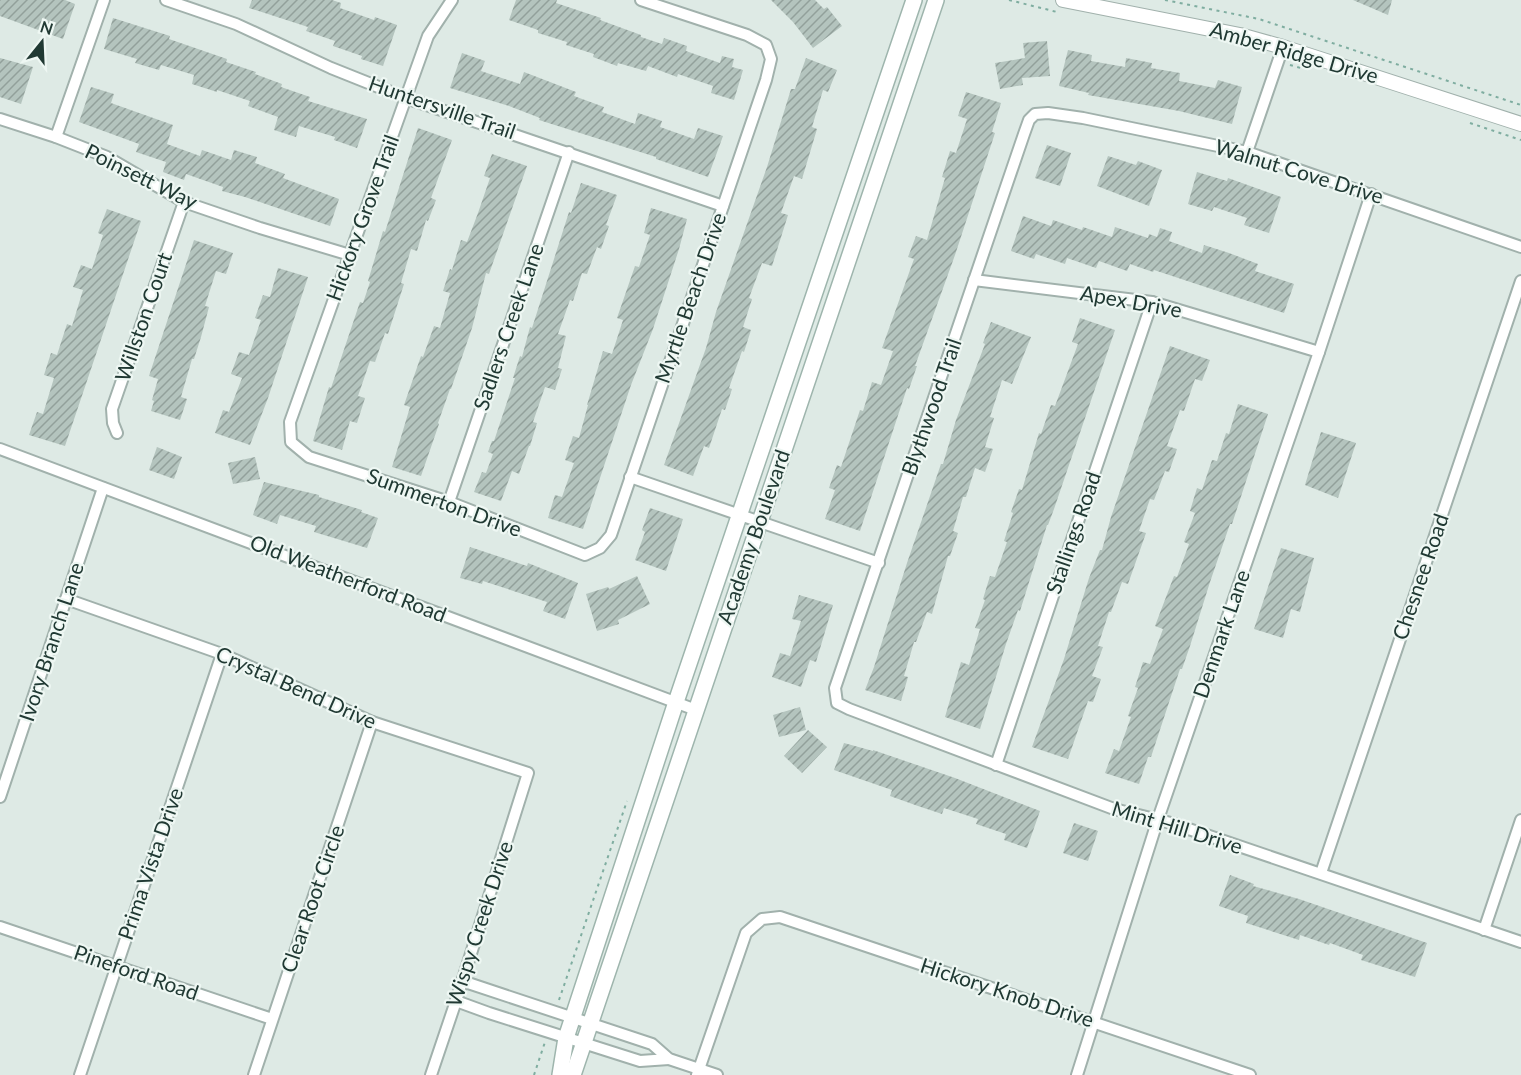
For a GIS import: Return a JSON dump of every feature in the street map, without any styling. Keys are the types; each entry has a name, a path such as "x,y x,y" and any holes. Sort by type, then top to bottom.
{"main road":[{"name":"Academy Boulevard","path":"560,1075 573,1018 676,702 914,0"},
{"name":"Academy Boulevard","path":"573,1075 936,0"}],"street":[{"path":"56,137 104,0"},
{"name":"Huntersville Trail","path":"166,0 236,24 331,68 406,98 723,206"},
{"name":"Hickory Grove Trail","path":"291,442 290,422 428,36 453,0"},
{"name":"Myrtle Beach Drive","path":"600,548 610,535 766,80 771,59 766,45 747,35 641,0"},
{"name":"Amber Ridge Drive","path":"1063,0 1193,24 1283,47 1521,124"},
{"path":"1247,152 1283,47"},
{"name":"Walnut Cove Drive","path":"1035,114 1048,113 1083,118 1247,152 1521,247"},
{"name":"Blythwood Trail","path":"837,703 835,688 1024,134 1029,120 1035,114"},
{"name":"Poinsett Way","path":"0,119 56,137 107,158 184,201 260,228 351,255"},
{"name":"Sadlers Creek Lane","path":"449,502 569,152"},
{"name":"Denmark Lane","path":"1077,1075 1158,819 1371,194"},
{"name":"Willston Court","path":"117,434 112,409 184,201"},
{"name":"Apex Drive","path":"974,280 1152,302 1319,352"},
{"name":"Chesnee Road","path":"1321,873 1521,280"},
{"name":"Stallings Road","path":"996,765 1152,302"},
{"name":"Summerton Drive","path":"291,442 309,457 449,502 585,555 600,548"},
{"name":"Old Weatherford Road","path":"0,449 696,710"},
{"path":"630,477 879,563"},
{"name":"Ivory Branch Lane","path":"0,797 103,488"},
{"name":"Crystal Bend Drive","path":"66,599 222,654 372,722 528,773"},
{"name":"Prima Vista Drive","path":"80,1075 222,654"},
{"name":"Mint Hill Drive","path":"837,703 1114,809 1158,819 1521,942"},
{"name":"Clear Root Circle","path":"254,1075 372,722"},
{"name":"Wispy Creek Drive","path":"431,1075 528,773"},
{"path":"1484,930 1521,820"},
{"name":"Hickory Knob Drive","path":"698,1072 746,933 762,919 780,917 1250,1075"},
{"name":"Pineford Road","path":"0,927 272,1019"},
{"path":"462,981 652,1044 669,1059 698,1072 717,1075"},
{"path":"456,1001 640,1061 669,1059"}],"path":[{"path":"1165,0 1259,19 1521,105"}],"building":[{"path":"0,0 65,0 75,4 63,39 0,16"},
{"path":"252,0 332,0 341,3 340,8 397,25 383,66 333,46 335,41 306,31 308,27 249,8"},
{"path":"516,0 557,0 556,3 601,18 600,20 662,44 664,38 687,46 686,51 720,63 722,56 734,59 732,67 743,70 734,100 711,93 713,86 678,74 677,77 648,66 646,71 618,63 617,66 593,57 594,54 566,45 567,42 538,33 538,30 509,20"},
{"path":"771,0 815,0 824,9 827,7 842,26 813,48 793,22"},
{"path":"1353,0 1392,0 1388,15"},
{"path":"113,18 170,36 169,39 227,59 226,62 256,72 255,74 282,84 281,87 310,97 308,101 367,119 357,148 334,140 335,137 299,126 296,137 274,130 278,117 248,106 250,101 192,84 194,75 161,65 159,70 135,63 137,59 104,49"},
{"path":"1047,41 1050,76 1022,78 1023,85 1000,89 995,63 1025,58 1023,43"},
{"path":"1068,50 1092,55 1091,61 1125,67 1126,58 1152,63 1151,68 1180,73 1179,81 1215,88 1218,80 1242,87 1232,124 1179,111 1088,95 1089,93 1059,86"},
{"path":"462,53 485,61 481,71 520,84 524,72 576,92 574,96 604,107 602,112 635,124 638,113 662,121 660,127 694,139 698,128 723,136 708,177 656,159 656,157 539,120 540,118 509,106 450,88"},
{"path":"0,58 33,67 21,104 0,97"},
{"path":"806,58 837,70 828,92 823,90 812,127 817,129 802,179 794,176 781,213 788,215 772,266 762,263 749,298 752,299 743,327 751,330 729,388 732,389 725,410 722,409 709,448 704,446 693,476 664,465 706,348 791,89 795,89"},
{"path":"91,87 114,94 111,103 173,125 167,144 200,156 202,150 231,160 234,150 257,157 255,163 285,174 283,178 339,199 330,226 222,191 223,187 186,174 184,180 163,172 166,162 136,152 139,144 79,122"},
{"path":"966,92 1001,103 992,132 995,133 860,531 825,519 835,490 829,488 837,465 841,467 872,382 881,385 893,351 882,348 914,259 908,257 916,236 927,240 945,178 942,177 950,151 956,153 967,119 958,116"},
{"path":"418,128 452,140 431,198 436,200 428,221 426,220 417,251 411,249 401,283 404,284 388,334 385,333 375,362 370,361 358,396 365,398 357,423 350,421 342,450 313,441 329,387 331,388 360,302 363,303 383,231 385,232"},
{"path":"1047,145 1071,153 1060,186 1035,178"},
{"path":"492,154 527,166 489,274 486,273 472,328 421,476 392,467 410,407 404,405 434,326 440,328 450,293 443,291 461,240 467,242 478,213 490,178 484,176"},
{"path":"1108,156 1136,165 1138,161 1162,170 1149,206 1097,186"},
{"path":"1197,172 1227,181 1228,178 1281,197 1269,233 1244,225 1247,218 1214,207 1212,211 1188,204"},
{"path":"581,183 617,195 606,225 609,226 601,249 597,247 587,274 582,273 573,301 570,300 558,334 566,336 558,368 562,369 555,390 545,387 533,422 537,423 530,446 519,474 512,471 501,501 474,492 482,472 486,473 493,454 488,452 494,441 520,356 522,357 530,327 532,328 569,212 571,213"},
{"path":"651,208 687,219 653,329 631,385 583,529 548,518 555,495 562,497 574,463 565,460 573,436 579,438 603,351 612,354 623,320 617,318 635,266 639,267 650,235 644,233"},
{"path":"107,209 141,221 65,446 29,435 37,412 43,414 54,378 44,375 51,353 57,355 67,324 72,326 83,290 73,287 81,265 92,269 103,235 98,233"},
{"path":"1023,216 1051,226 1053,220 1112,237 1115,227 1148,238 1149,234 1157,237 1160,228 1172,232 1169,241 1202,253 1204,245 1229,253 1258,264 1255,271 1294,284 1284,313 1130,264 1127,271 1099,261 1096,268 1067,258 1065,264 1036,254 1034,259 1011,251"},
{"path":"194,240 233,253 226,274 216,271 205,306 209,307 201,337 181,397 187,399 180,420 151,411 158,379 149,376"},
{"path":"278,268 308,277 250,445 215,433 223,410 229,412 242,378 231,374 239,352 249,355 261,320 255,318 263,295 270,297"},
{"path":"1080,318 1115,330 1047,525 1020,611 1018,610 1006,644 980,729 945,717 961,662 969,665 980,629 975,628 985,600 983,599 990,576 995,577 1007,542 1004,541 1019,489 1022,490 1039,433 1041,434 1051,405 1055,406 1078,344 1072,342"},
{"path":"991,322 1031,337 1012,384 1002,380 990,417 994,418 985,447 993,449 985,472 975,468 966,497 963,497 953,531 958,533 950,556 948,556 932,614 927,612 916,642 914,642 904,676 908,677 901,701 865,690"},
{"path":"1170,346 1210,360 1202,381 1195,379 1184,411 1180,410 1167,446 1177,449 1169,472 1165,471 1154,500 1150,499 1139,531 1146,533 1128,584 1122,582 1111,612 1109,612 1098,646 1103,647 1092,676 1101,679 1093,702 1088,701 1068,759 1032,747 1064,659 1089,578 1100,550 1102,550 1111,517"},
{"path":"1238,404 1268,414 1182,669 1180,669 1151,757 1148,757 1139,784 1105,773 1114,749 1119,751 1131,717 1128,716 1138,688 1135,687 1143,662 1150,664 1163,629 1155,626 1189,544 1184,542 1195,513 1190,511 1197,488 1202,490 1212,460 1217,461 1226,433 1229,434"},
{"path":"1321,432 1356,443 1338,498 1305,485"},
{"path":"157,447 182,457 174,479 149,470"},
{"path":"255,457 260,479 233,484 228,463"},
{"path":"264,482 319,495 319,497 362,510 361,512 378,518 367,548 314,532 316,526 280,515 277,524 253,515"},
{"path":"650,508 683,519 666,571 635,560 645,532 642,530"},
{"path":"470,547 527,566 528,563 578,583 565,619 543,611 547,602 483,581 482,584 460,578"},
{"path":"1281,548 1314,558 1300,612 1291,609 1283,638 1254,629"},
{"path":"637,576 650,604 618,620 619,624 597,631 586,594 608,587 609,589"},
{"path":"799,595 833,605 816,662 810,660 801,687 772,677 780,653 790,656 801,621 792,619"},
{"path":"800,707 806,730 779,737 773,715"},
{"path":"808,730 827,747 802,773 784,756"},
{"path":"844,743 873,750 955,778 1040,811 1027,848 1004,840 1006,834 976,824 978,819 944,808 942,814 918,806 890,796 892,790 834,770"},
{"path":"1074,823 1098,831 1088,861 1063,853"},
{"path":"1230,875 1254,884 1253,886 1299,899 1427,943 1415,977 1361,960 1363,955 1330,943 1329,945 1300,935 1299,940 1246,923 1248,916 1219,906"}]}
